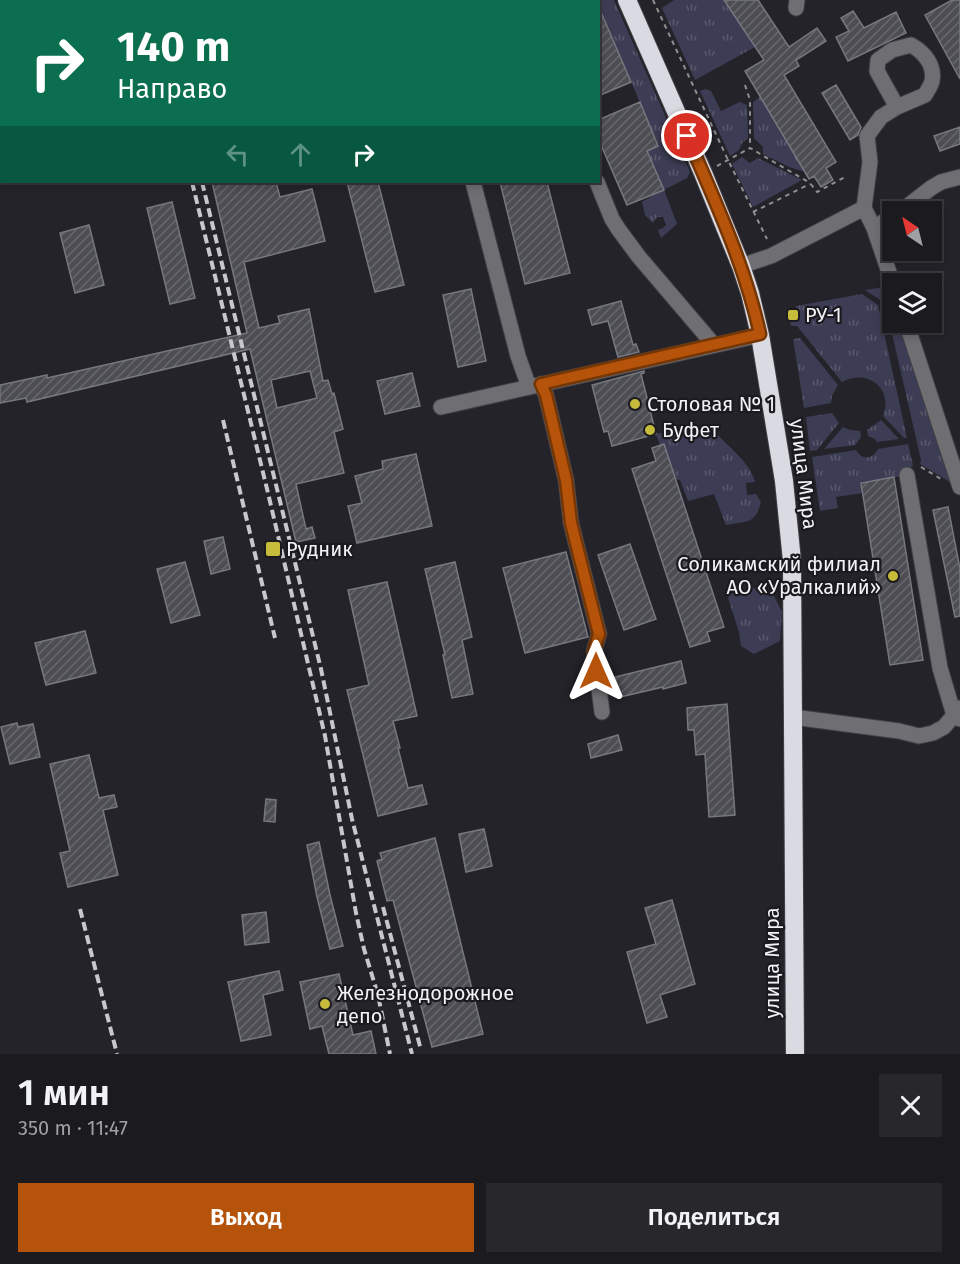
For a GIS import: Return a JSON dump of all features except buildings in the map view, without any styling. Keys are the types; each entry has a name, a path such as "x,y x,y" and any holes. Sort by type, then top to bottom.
{"highway":[{"name":"улица Мира","path":"633,2 704,173 741,266 753,303 784,481 792,561 795,1054"}],"street":[{"path":"889,273 874,228 864,208 870,162 867,136 881,117 897,107"},
{"path":"914,201 941,182 960,177"},
{"path":"473,183 518,356 535,386 546,395 566,480 571,523 599,634 594,651 602,712"},
{"path":"597,183 619,230 714,345"},
{"path":"741,266 771,256 864,208"},
{"path":"874,228 882,223"},
{"path":"910,333 960,488"},
{"path":"441,407 760,334"},
{"path":"793,717 898,731 919,736 933,733 944,727 958,714 940,668 907,475"}],"path":[{"path":"653,0 767,239"},
{"path":"745,85 750,100 750,148"},
{"path":"704,173 750,148"},
{"path":"750,148 810,183 817,192 845,177"},
{"path":"753,212 810,183"},
{"path":"921,467 940,478"}],"green space":[{"path":"600,0 614,0 690,172 687,178 664,190 677,224 661,238 658,230 666,225 663,217 657,218 653,223 645,215 642,202 663,189 647,151 658,146 600,7"},
{"path":"674,0 724,0 755,47 695,80 662,8"},
{"path":"706,89 711,91 721,111 740,102 747,105 748,138 739,150 730,156 700,91"},
{"path":"760,97 805,172 763,154 763,147 754,138 753,102"},
{"path":"742,157 750,163 758,158 802,180 753,207 732,164"},
{"path":"882,289 882,301 865,290"},
{"path":"862,294 878,305 882,333 884,333 907,438 904,438 883,416 885,397 876,383 861,377 842,382 797,326 791,326 790,322 798,320 796,306"},
{"path":"892,333 903,333 950,482 920,464 921,460"},
{"path":"800,338 838,385 831,403 804,408 793,339"},
{"path":"832,413 839,423 817,450 810,451 806,417"},
{"path":"881,420 899,439 877,442 868,436 867,430"},
{"path":"843,427 860,431 861,437 855,445 824,449"},
{"path":"669,432 718,435 745,462 753,475 755,482 746,483 747,495 756,494 761,502 756,515 749,521 726,525 714,494 688,501 680,480 676,479 664,444 660,445 656,434"},
{"path":"908,444 913,465 904,476 861,482 863,493 836,497 838,508 820,511 812,457 856,450 861,456 870,457 878,449"},
{"path":"753,588 773,594 782,612 780,641 754,654 741,646 728,598 730,594"}],"railway":[{"path":"192,183 325,736 356,913 378,995 390,1054"},
{"path":"202,183 321,669 352,819 412,1054"},
{"path":"223,420 275,638"},
{"path":"383,907 421,1050"},
{"path":"80,909 117,1054"}],"place":[{"name":"РУ-1","path":"793,315"},
{"name":"Столовая № 1","path":"635,404"},
{"name":"Буфет","path":"650,430"},
{"name":"Рудник","path":"273,549"},
{"name":"Соликамский филиал АО «Уралкалий»","path":"893,576"},
{"name":"Железнодорожное депо","path":"325,1004"}],"route":[{"path":"596,671 594,651 599,634 571,523 566,480 546,395 541,384 760,334 741,266 687,136"}]}
